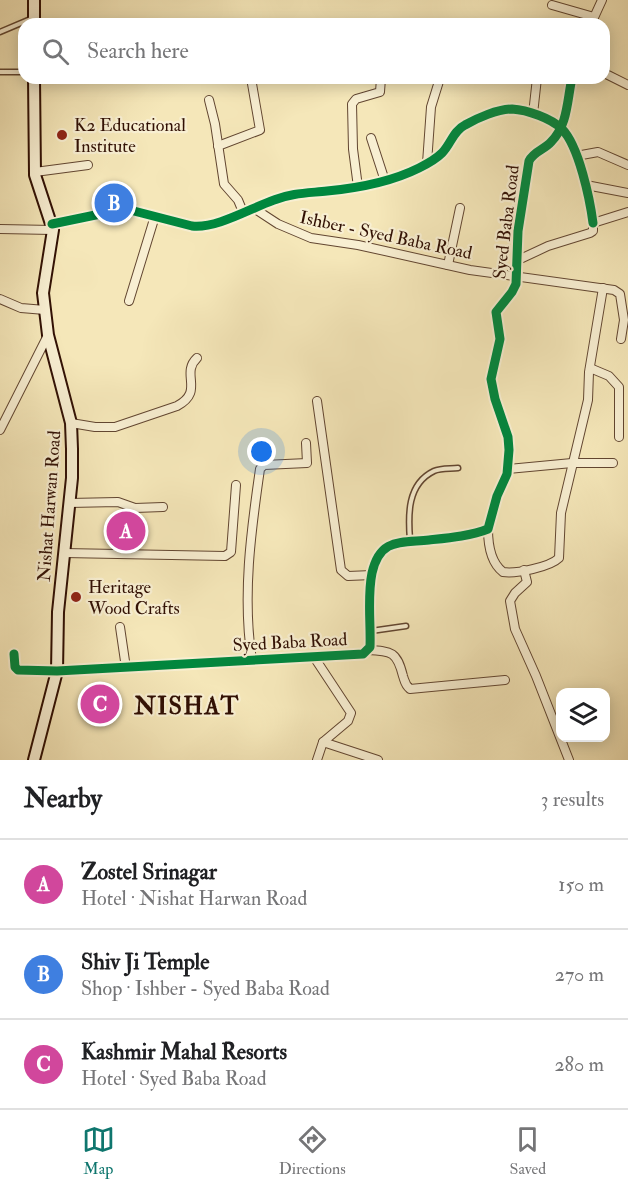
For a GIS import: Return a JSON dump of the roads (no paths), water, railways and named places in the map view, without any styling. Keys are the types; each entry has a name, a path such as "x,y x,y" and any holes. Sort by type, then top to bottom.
{"main road":[{"path":"34,0 34,18"},
{"name":"Nishat Harwan Road","path":"34,84 35,172 53,227 43,293 48,335 72,423 72,478 58,621 57,671 34,760"}],"street":[{"path":"593,18 602,0"},
{"path":"552,5 584,18"},
{"path":"610,76 628,85"},
{"path":"218,146 260,130 252,84"},
{"path":"358,187 353,149 352,104 356,99 380,93 381,84"},
{"path":"428,163 431,107 438,84"},
{"path":"533,114 536,84"},
{"path":"516,261 548,246 593,231 586,185 576,156 562,128 571,84"},
{"path":"209,100 224,183 238,200 243,212"},
{"name":"Ishber - Syed Baba Road","path":"0,229 53,227 123,210 202,227 287,196 358,187 385,181 428,163 441,154 455,133 465,125 506,110 517,110 543,117 562,128"},
{"name":"Syed Baba Road","path":"14,654 15,667 18,670 57,671 360,655 368,650 372,575 377,556 382,550 410,541 431,540 488,529 497,496 508,469 509,443 492,390 491,379 500,339 496,312 514,289 517,276 520,211 529,161 534,153 552,142 562,128"},
{"path":"371,138 385,181"},
{"path":"576,156 598,152 628,165"},
{"path":"35,172 88,165"},
{"path":"586,185 628,193"},
{"path":"448,265 460,208"},
{"name":"Ishber - Syed Baba Road","path":"255,209 278,224 311,238 358,245 448,265 603,288"},
{"path":"593,223 628,212"},
{"path":"129,301 155,216"},
{"path":"488,529 490,550 499,569 506,573 524,570 559,558 561,513 588,400 590,368 603,288 618,291 626,320 621,339"},
{"path":"0,299 21,308 45,310"},
{"path":"0,430 48,335"},
{"path":"72,423 95,427 116,427 177,406 186,401 190,395 191,365 197,358"},
{"path":"590,368 609,376 624,390 619,437"},
{"path":"317,401 341,570 348,576 372,575"},
{"path":"252,660 249,643 249,578 253,516 260,469 264,465 307,463 306,443"},
{"path":"508,469 572,463 613,463"},
{"path":"64,553 225,556 231,552 236,485"},
{"path":"69,503 118,502 135,508 163,507"},
{"path":"524,570 527,582 515,593 510,602 515,629 570,760"},
{"path":"120,627 126,668"},
{"path":"368,650 386,651 394,655 400,665 406,686 410,689 505,680"},
{"path":"314,657 351,713 348,721 323,742 316,760"},
{"path":"323,742 378,760"}],"lane":[{"path":"0,32 18,26"},
{"path":"0,72 18,72"},
{"path":"410,541 408,513 415,490 434,471 458,468"},
{"path":"370,631 406,626"}],"place":[{"name":"K2 Educational Institute","path":"62,135"},
{"name":"Shiv Ji Temple","path":"114,203"},
{"name":"Zostel Srinagar","path":"126,531"},
{"name":"Heritage Wood Crafts","path":"76,597"},
{"name":"Kashmir Mahal Resorts","path":"100,704"}],"district":[{"name":"NISHAT","path":"187,706"}]}
